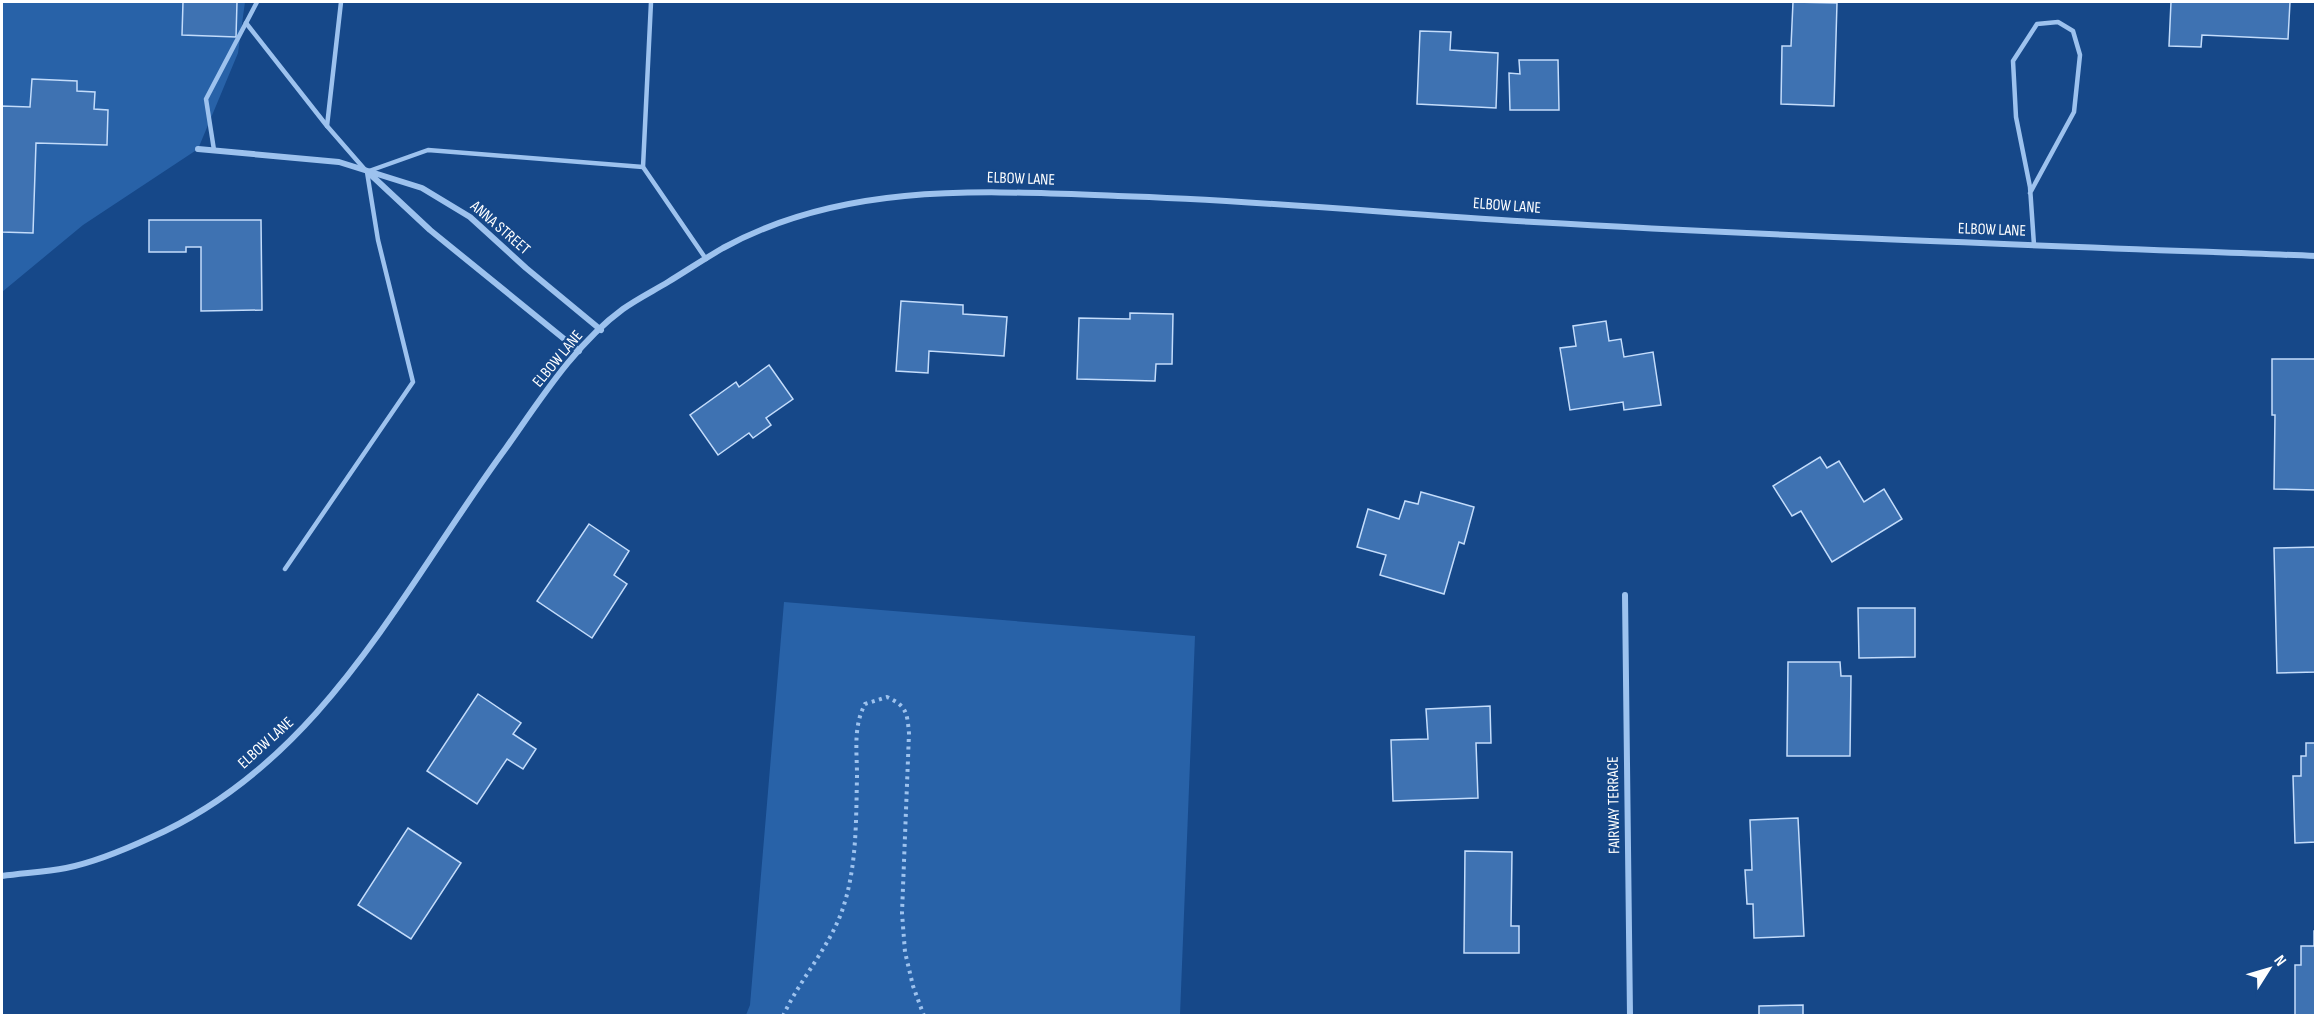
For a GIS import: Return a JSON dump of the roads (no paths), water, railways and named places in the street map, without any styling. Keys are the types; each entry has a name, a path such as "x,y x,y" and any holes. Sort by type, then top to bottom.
{"street":[{"name":"ANNA STREET","path":"198,149 339,162 422,188 470,217 526,268 601,330"},
{"name":"ANNA STREET","path":"367,172 430,230 579,351"},
{"name":"ELBOW LANE","path":"2,876 65,868 115,854 184,823 230,794 283,749 327,703 420,576 479,484 579,351 621,310 726,246 771,226 836,206 870,199 927,193 982,191 1213,199 1527,222 1807,237 2316,256"},
{"name":"FAIRWAY TERRACE","path":"1625,595 1630,1016"}],"lane":[{"path":"214,150 206,99 257,2"},
{"path":"327,126 340,2"},
{"path":"651,2 643,167 706,259"},
{"path":"2030,193 2074,112 2080,55 2073,31 2058,22 2037,24 2013,61 2016,117 2030,193 2034,246"},
{"path":"246,23 327,126 367,172 378,240 412,382 285,569"},
{"path":"367,172 428,150 643,167"}]}
